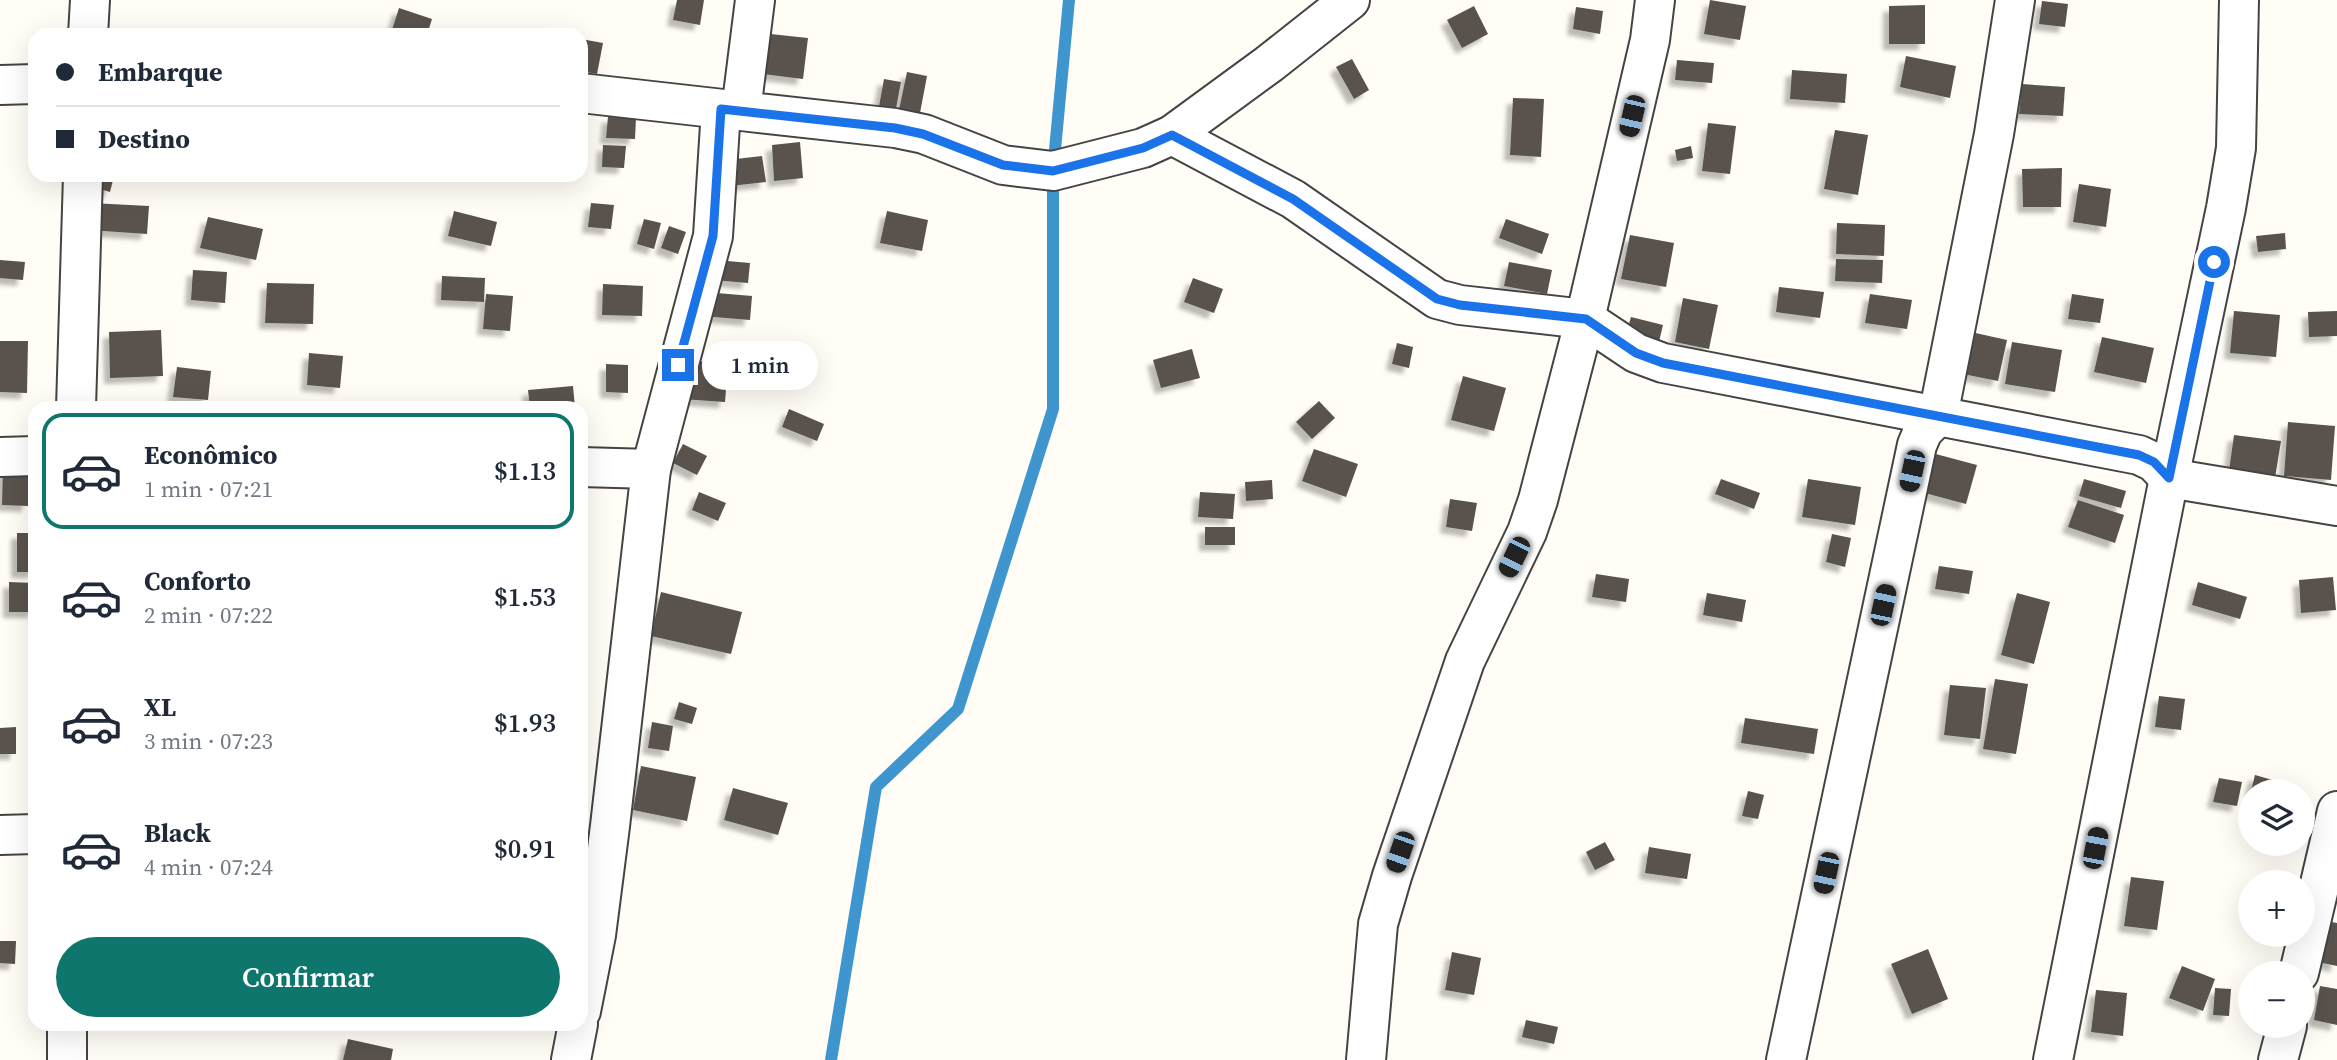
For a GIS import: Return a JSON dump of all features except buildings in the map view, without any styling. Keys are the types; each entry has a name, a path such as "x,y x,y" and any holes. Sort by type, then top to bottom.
{"street":[{"path":"88,28 90,0"},
{"path":"588,975 596,935 595,826 650,469 713,236 731,110 755,0"},
{"path":"588,94 895,128 923,134 1003,165 1053,171 1143,148 1172,135 1350,0"},
{"path":"1373,1060 1378,925 1465,661 1527,532 1538,500 1586,319 1650,40 1655,0"},
{"path":"1786,1060 1917,445 1923,431 1938,416 1994,134 2015,0"},
{"path":"2053,1060 2169,478 2226,208 2236,148 2239,0"},
{"path":"0,85 28,84"},
{"path":"1172,135 1293,199 1437,299 1460,305 1586,319 1636,353 1663,363 2139,455 2154,462 2169,478 2337,506"},
{"path":"76,401 83,182"},
{"path":"0,457 28,456"},
{"path":"588,467 650,469"},
{"path":"2302,961 2337,811"},
{"path":"0,835 28,834"},
{"path":"67,1031 67,1060"},
{"path":"572,1060 577,1031"},
{"path":"2278,1060 2284,1038"}],"waterway":[{"path":"831,1060 876,787 958,709 1053,409 1053,171 1069,0"}],"route":[{"path":"678,365 713,236 721,109 895,128 923,134 1003,165 1053,171 1143,148 1172,135 1293,199 1437,299 1460,305 1586,319 1636,353 1663,363 2139,455 2154,462 2169,478 2214,262"}]}
